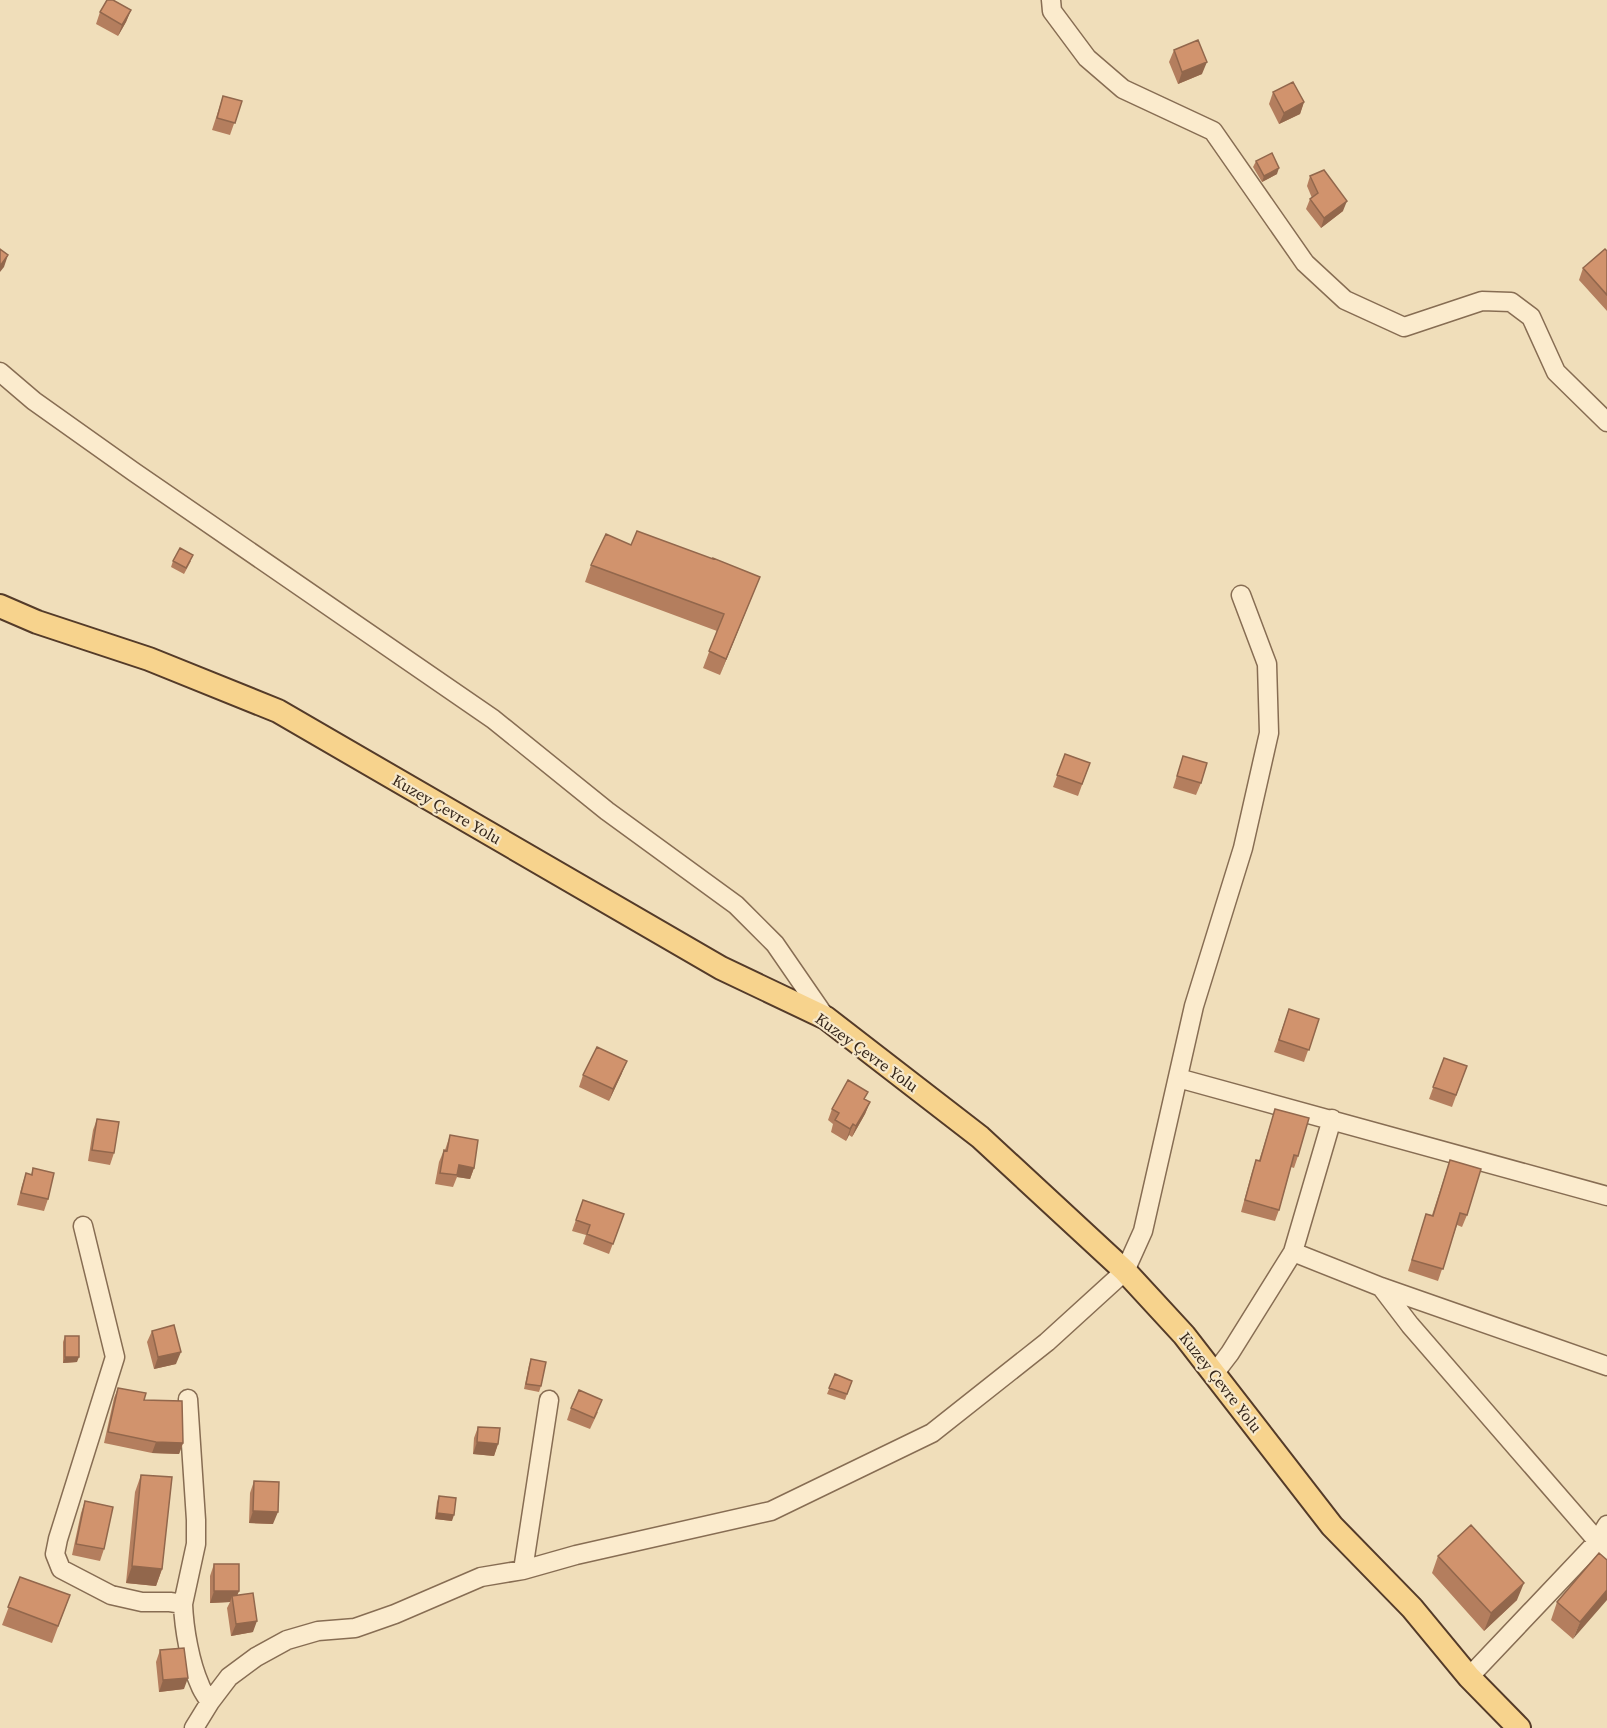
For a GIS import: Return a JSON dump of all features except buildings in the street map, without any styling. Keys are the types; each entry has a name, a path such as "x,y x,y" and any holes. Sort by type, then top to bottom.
{"main road":[{"name":"Kuzey Çevre Yolu","path":"0,606 37,622 148,659 278,711 721,968 826,1018 980,1137 1125,1271 1184,1335 1332,1526 1412,1608 1469,1677 1519,1728"}],"street":[{"path":"1051,0 1052,12 1086,58 1123,89 1213,131 1305,263 1345,300 1404,327 1482,301 1511,302 1531,317 1556,372 1607,422"},
{"path":"0,372 34,401 493,719 607,811 736,905 775,944 826,1018"},
{"path":"194,1728 229,1677 256,1657 287,1640 318,1630 355,1628 395,1614 481,1577 523,1570 576,1555 771,1511 932,1433 1047,1342 1125,1271 1143,1231 1194,1006 1243,848 1269,733 1267,664 1241,595"},
{"path":"1178,1078 1607,1196"},
{"path":"1214,1374 1230,1353 1293,1252 1332,1119"},
{"path":"83,1226 115,1357 55,1554 61,1569 111,1595 142,1602 183,1604"},
{"path":"1293,1252 1381,1287 1607,1366"},
{"path":"1381,1287 1410,1326 1602,1547"},
{"path":"188,1400 196,1544 183,1604 183,1615 200,1687 210,1702"},
{"path":"523,1570 549,1400"},
{"path":"1469,1677 1602,1547 1607,1525"}]}
